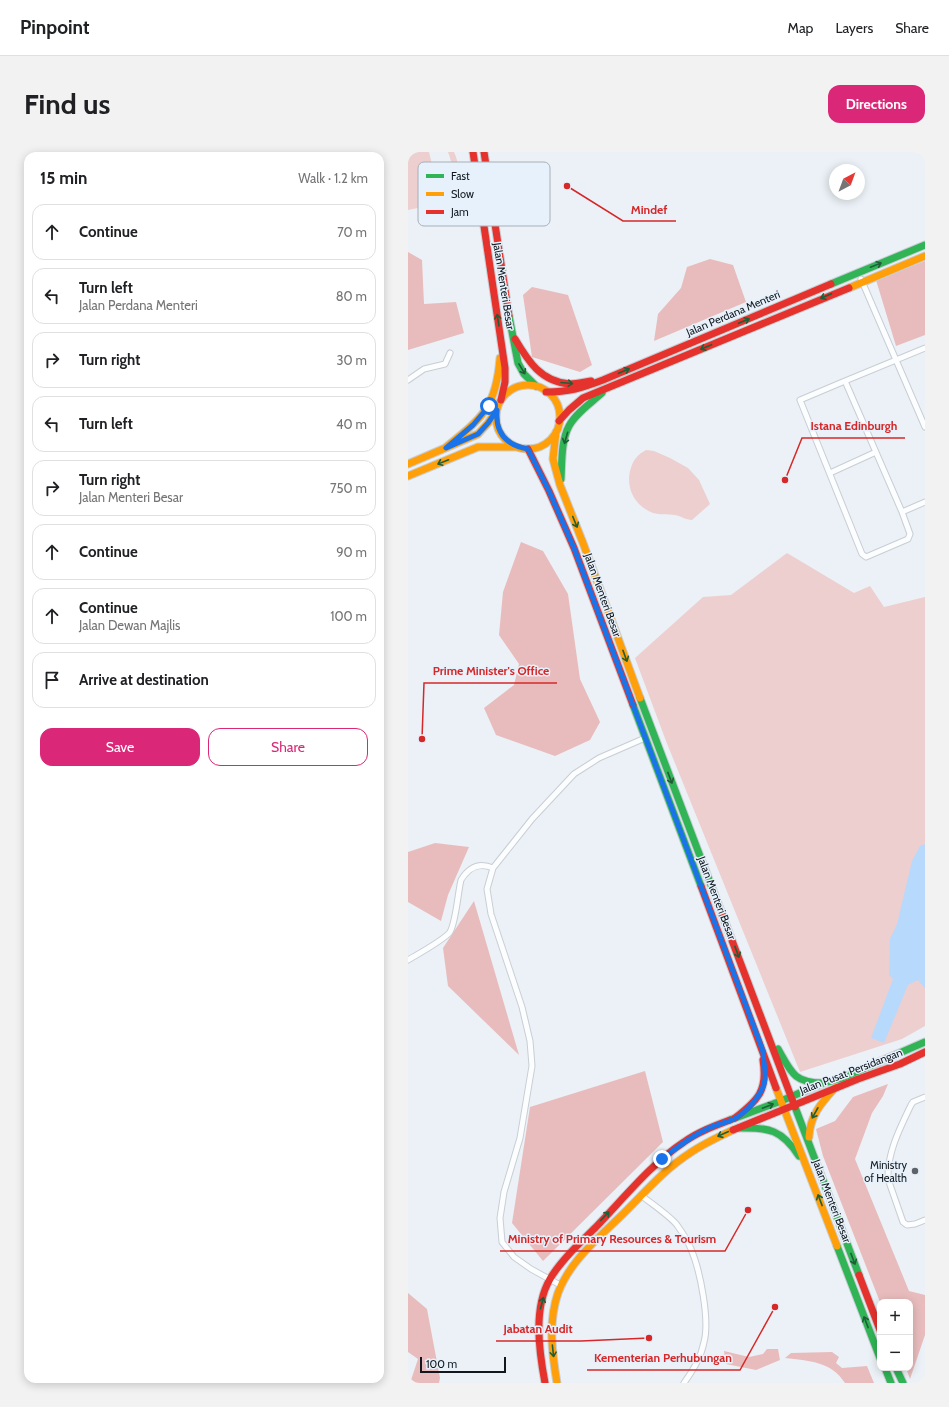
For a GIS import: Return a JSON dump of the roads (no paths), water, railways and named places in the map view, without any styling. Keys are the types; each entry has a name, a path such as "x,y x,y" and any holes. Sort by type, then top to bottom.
{"main road":[{"name":"Jalan Menteri Besar","path":"473,152 474,162"},
{"name":"Jalan Menteri Besar","path":"484,152 485,162"},
{"name":"Jalan Menteri Besar","path":"484,226 505,368 505,382 501,400"},
{"path":"486,241 494,239 493,226"},
{"name":"Jalan Menteri Besar","path":"495,226 511,332 518,362 524,374 536,386"},
{"name":"Jalan Perdana Menteri","path":"546,392 560,392 579,389 603,380 925,245"},
{"name":"Jalan Perdana Menteri","path":"559,421 583,398 925,256"},
{"path":"511,332 531,366 543,377 570,384 603,380"},
{"path":"446,448 473,425 489,406 496,392 499,377 501,338"},
{"path":"408,464 478,434 497,410 501,400 508,392 517,387 528,385 536,386 552,397 557,405 559,421 556,432 550,439 536,448 478,447 408,476"},
{"path":"560,485 562,450 569,428 585,406 608,388"},
{"path":"497,410 496,420 501,434 506,440 518,447"},
{"name":"Jalan Menteri Besar","path":"556,432 553,459 560,485 877,1322"},
{"name":"Jalan Menteri Besar","path":"528,449 549,491 574,548 877,1350"},
{"path":"574,548 583,543"},
{"path":"765,1026 790,1070 798,1078 805,1082 823,1083"},
{"name":"Jalan Pusat Persidangan","path":"545,1383 540,1358 539,1322 540,1310 550,1279 560,1265 662,1159 684,1142 701,1132 782,1101 823,1083 842,1078 925,1042"},
{"path":"736,1118 758,1097 762,1088 765,1079 763,1051"},
{"name":"Jalan Pusat Persidangan","path":"557,1383 552,1353 551,1327 553,1311 568,1273 598,1239 671,1168 689,1154 717,1137 835,1088 912,1060 925,1052"},
{"path":"810,1144 809,1128 814,1113 835,1088"},
{"path":"739,1128 760,1126 772,1129 782,1135 794,1148 810,1173"},
{"path":"560,1265 568,1273"},
{"path":"885,1371 891,1383"},
{"path":"897,1371 903,1383"}],"street":[{"path":"858,273 925,427"},
{"path":"845,381 902,512 910,534 910,538 866,557 864,556 800,400 845,381 925,348"},
{"path":"408,380 424,369 445,364 450,353"},
{"path":"830,473 876,452"},
{"path":"902,512 925,502"},
{"path":"562,1286 540,1275 514,1257 502,1242 500,1218 504,1192 520,1138 532,1066 530,1041 522,1007 491,914 487,889 493,868 532,819 574,774 599,758 645,738"},
{"path":"408,960 445,937 450,932 453,924 461,880 464,874 470,868 478,865 493,868"},
{"path":"925,1097 911,1105 889,1158 888,1179 903,1222 907,1225 925,1220"},
{"path":"642,1196 677,1224 691,1249 699,1278 705,1309 705,1342 699,1361 684,1383"}],"water":[{"path":"925,844 925,988 918,980 908,985 884,1043 871,1038 893,979 889,975 890,939 897,924 912,861 920,846"}],"place":[{"name":"Mindef","path":"567,186"},
{"name":"Istana Edinburgh","path":"785,480"},
{"name":"Prime Minister's Office","path":"422,739"},
{"name":"Ministry of Health","path":"915,1171"},
{"name":"Ministry of Primary Resources & Tourism","path":"748,1210"},
{"name":"Kementerian Perhubungan","path":"775,1307"},
{"name":"Jabatan Audit","path":"649,1338"}]}
